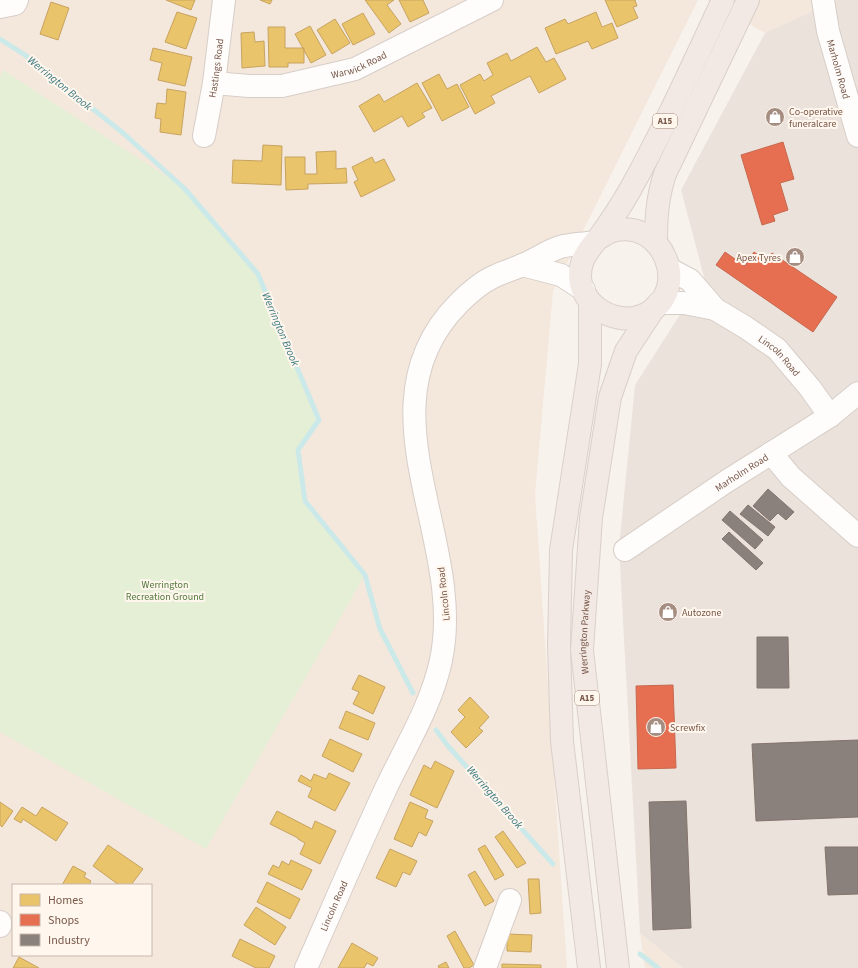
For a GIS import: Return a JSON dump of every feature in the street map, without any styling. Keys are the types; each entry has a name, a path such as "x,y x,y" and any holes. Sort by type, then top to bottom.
{"highway":[{"name":"A15","path":"589,968 562,741 559,646 561,550 572,468 590,364 587,296 580,278 581,264 586,252 597,240 618,210 645,162 723,0"},
{"name":"A15","path":"656,243 656,212 659,192 665,174 748,0"},
{"name":"A15","path":"597,240 613,231 626,230 648,236 656,243 665,256 669,269 667,290 657,305"},
{"path":"587,296 599,310 610,316 623,319 635,318 646,313 657,305"},
{"name":"Werrington Parkway","path":"618,968 582,650 591,518 610,397 619,369 633,338 657,305"}],"street":[{"name":"Hastings Road","path":"204,136 214,83 224,0"},
{"name":"Warwick Road","path":"214,83 249,86 282,86 355,69 460,7 492,0"},
{"name":"Marholm Road","path":"824,0 828,31 858,136"},
{"name":"Lincoln Road","path":"306,968 353,860 422,714 435,682 445,641 446,619 442,579 414,432 414,399 425,354 435,334 448,314 468,294 491,277 560,248 597,240"},
{"path":"522,265 561,275 587,296"},
{"name":"Lincoln Road","path":"669,269 690,280 715,309 746,327 777,349 810,388 830,416"},
{"name":"Lincoln Road","path":"657,305 684,303 715,309"},
{"name":"Marholm Road","path":"625,550 771,452 830,416 858,393"},
{"path":"771,452 791,478 858,536"},
{"path":"485,968 510,900"}],"shaded area":[{"path":"0,0 698,0 553,291 535,494 567,968 0,968"},
{"path":"706,0 837,0 765,33"},
{"path":"837,0 858,0 858,968 683,968 640,933 619,547 635,385 704,277 681,190 765,33"},
{"path":"640,933 683,968 645,968"}],"green space":[{"name":"Werrington Recreation Ground","path":"3,70 184,188 258,274 319,420 298,450 305,501 365,575 206,849 0,732 0,78"}],"building: Homes":[{"path":"166,0 195,0 191,10"},
{"path":"260,0 272,0 270,4"},
{"path":"365,0 394,0 387,5 401,24 389,33"},
{"path":"399,0 423,0 429,13 410,22"},
{"path":"605,0 635,0 637,6 633,7 638,18 617,27"},
{"path":"51,2 69,8 58,40 40,34"},
{"path":"177,12 197,18 186,49 165,42"},
{"path":"596,12 602,27 612,23 618,38 592,49 588,41 556,54 545,28 565,19 568,24"},
{"path":"363,13 375,34 353,45 342,24"},
{"path":"335,19 350,43 332,54 317,30"},
{"path":"310,26 326,55 311,63 295,34"},
{"path":"268,27 285,27 285,48 304,48 304,63 288,63 288,67 269,67"},
{"path":"254,32 255,42 264,41 265,66 242,68 241,33"},
{"path":"537,47 546,62 554,58 566,79 539,93 530,76 491,96 495,103 475,114 460,85 480,74 484,81 493,75 487,63 507,53 511,61"},
{"path":"153,48 192,57 185,86 158,80 162,63 150,60"},
{"path":"439,74 447,89 457,84 469,107 442,121 422,83"},
{"path":"417,83 432,108 422,113 425,117 408,127 402,116 374,132 359,106 379,94 384,102"},
{"path":"167,89 186,92 181,135 160,132 161,119 155,118 157,103 166,104"},
{"path":"263,145 282,146 281,185 232,183 233,160 262,161"},
{"path":"336,151 336,169 346,168 347,183 308,184 308,189 286,190 285,157 305,157 305,174 317,174 316,152"},
{"path":"372,157 375,163 384,159 395,180 361,197 354,182 358,180 352,167"},
{"path":"359,675 385,687 373,714 353,704 359,692 352,689"},
{"path":"470,697 489,717 479,728 483,731 466,748 451,732 465,717 458,710"},
{"path":"346,711 375,723 368,740 339,728"},
{"path":"330,739 362,754 353,772 322,756"},
{"path":"435,761 454,771 437,808 410,795 424,765 431,769"},
{"path":"329,773 350,783 335,811 308,797 312,788 298,781 301,775 311,781 314,774 326,779"},
{"path":"0,802 13,811 2,827 0,825"},
{"path":"410,802 428,810 425,818 433,821 426,836 419,832 412,847 394,839"},
{"path":"22,807 36,816 42,807 68,823 56,841 23,819 21,823 14,819"},
{"path":"277,811 312,829 315,821 336,831 320,864 300,854 305,843 270,824"},
{"path":"503,831 526,863 517,868 495,837"},
{"path":"108,845 143,869 132,884 118,884 93,866"},
{"path":"485,845 504,875 495,880 478,849"},
{"path":"390,849 417,861 410,875 403,872 396,887 376,878"},
{"path":"291,860 312,870 302,890 268,874 273,865 279,868 282,861 289,865"},
{"path":"73,866 86,873 84,877 91,881 90,884 63,884"},
{"path":"475,871 494,901 485,906 468,875"},
{"path":"528,879 539,879 541,913 530,914"},
{"path":"267,882 300,899 290,919 257,902"},
{"path":"256,907 286,927 275,945 244,925"},
{"path":"455,931 474,965 469,968 464,968 447,936"},
{"path":"507,934 532,935 531,952 507,951"},
{"path":"240,939 275,956 269,968 256,968 232,956"},
{"path":"352,943 378,958 373,966 367,963 364,968 338,968"},
{"path":"19,957 39,968 13,968"},
{"path":"446,962 449,968 439,968 438,966"},
{"path":"502,964 541,965 541,968 502,968"}],"building: Shops":[{"path":"783,142 794,179 780,183 788,210 773,215 775,221 762,225 741,155"},
{"path":"725,252 745,266 754,252 767,261 772,253 837,297 813,332 716,265"},
{"path":"673,685 676,768 638,769 636,686"}],"building: Industry":[{"path":"768,489 794,512 786,520 778,513 770,521 753,506"},
{"path":"748,505 775,527 768,536 740,514"},
{"path":"730,511 763,540 755,549 722,520"},
{"path":"729,532 763,563 756,570 722,539"},
{"path":"757,637 788,637 789,688 757,688"},
{"path":"858,740 858,817 756,821 752,744"},
{"path":"686,801 691,928 653,930 649,802"},
{"path":"825,847 858,847 858,894 828,895"}],"waterway":[{"name":"Werrington Brook","path":"0,39 25,55 123,133 184,188 258,274 319,420 298,450 305,501 365,575 380,629 413,693"},
{"name":"Werrington Brook","path":"436,730 448,746 553,864"},
{"name":"Werrington Brook","path":"640,954 658,968"}],"place":[{"name":"Co-operative funeralcare","path":"775,117"},
{"name":"Apex Tyres","path":"795,257"},
{"name":"Autozone","path":"668,612"},
{"name":"Screwfix","path":"656,727"}]}
